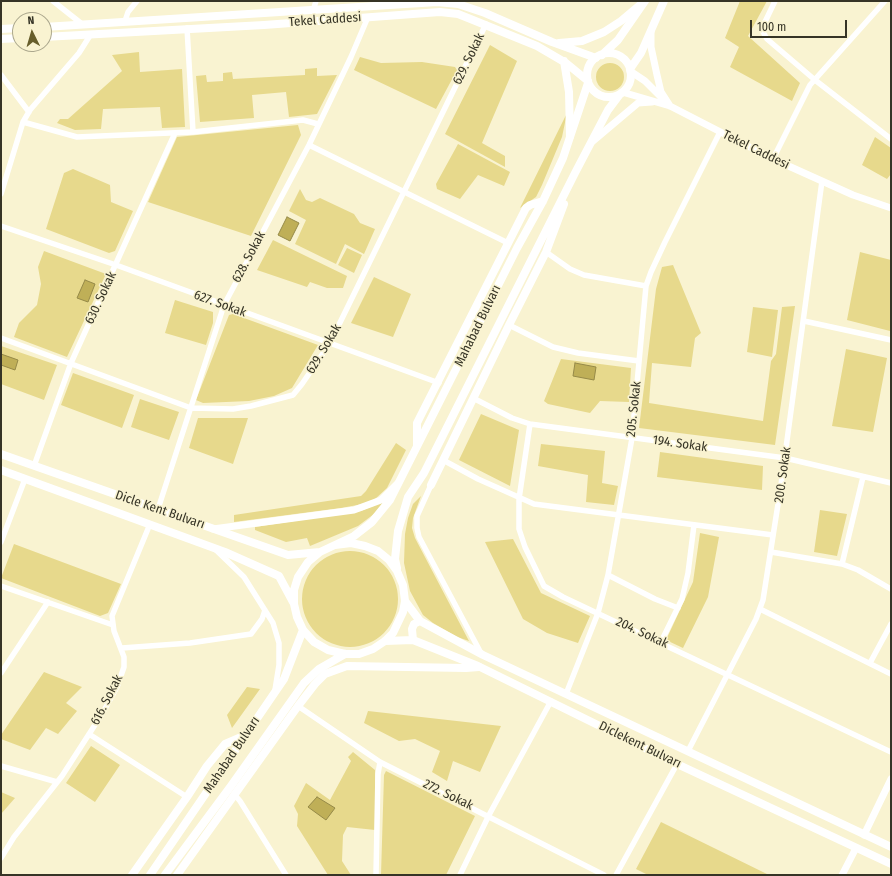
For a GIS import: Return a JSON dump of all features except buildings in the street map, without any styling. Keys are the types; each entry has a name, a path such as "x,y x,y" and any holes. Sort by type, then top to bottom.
{"main road":[{"path":"552,42 569,43 587,39 621,21 645,1"},
{"path":"645,1 618,40 589,66 588,82 595,92 600,95 611,97 621,93 628,84 630,70 641,53 664,1"},
{"path":"52,27 442,2 458,4 485,13 552,42 599,56 616,55 622,58 630,70"},
{"name":"Tekel Caddesi","path":"52,36 440,12 458,14 486,24 537,46 564,61 588,82"},
{"path":"1,29 12,28"},
{"path":"1,39 12,38"},
{"path":"564,61 569,92 570,137"},
{"name":"Mahabad Bulvarı","path":"335,545 354,536 372,522 390,500 517,248 543,201 563,158 588,82"},
{"name":"Mahabad Bulvarı","path":"398,571 395,559 401,517 408,497 424,473 590,144 608,110 621,93"},
{"path":"431,485 546,252 575,173"},
{"path":"417,447 418,423 508,243 526,208 530,205 543,201"},
{"name":"Dicle Kent Bulvarı","path":"1,454 288,554 320,552"},
{"name":"Dicle Kent Bulvarı","path":"1,470 213,547 279,576 294,604"},
{"path":"424,473 431,485"},
{"path":"351,543 365,546 378,551 389,560 398,571 403,585 405,601 400,623 385,641 373,649 359,654 345,654 328,650 314,642 303,630 297,617 294,604 294,590 298,576 308,562 320,552 335,545 351,543"},
{"name":"Diclekent Bulvarı","path":"405,601 420,621 482,655 891,847"},
{"path":"413,640 412,629 414,624 420,621"},
{"name":"Mahabad Bulvarı","path":"150,875 284,680 303,630"},
{"name":"Diclekent Bulvarı","path":"385,641 413,640 480,667 677,764 891,864"},
{"name":"Mahabad Bulvarı","path":"165,875 231,786 304,683 319,669 345,654"},
{"path":"177,875 298,706 325,674 347,666 480,667"},
{"path":"132,875 187,798 206,766 225,744 247,734"}],"street":[{"path":"53,1 82,25"},
{"path":"125,21 128,12 137,1"},
{"path":"313,11 316,1"},
{"path":"775,1 764,24 763,32 767,39 815,80 891,139"},
{"path":"773,159 815,80 885,1"},
{"name":"628. Sokak","path":"158,509 224,305 309,145 351,57 368,17"},
{"name":"629. Sokak","path":"1,338 191,408 233,409 293,395 330,343 486,24"},
{"path":"187,28 193,132"},
{"path":"651,28 651,47 655,69 662,92 670,106"},
{"path":"1,193 23,122 28,112 79,53 91,34"},
{"path":"630,70 645,80 670,106"},
{"path":"1,75 28,112"},
{"name":"Tekel Caddesi","path":"621,93 670,106 773,159 822,182 853,195 891,208"},
{"path":"590,144 638,103 647,102 670,106"},
{"path":"23,122 77,137 193,132 303,120 318,124"},
{"name":"205. Sokak","path":"566,694 598,613 608,575 632,438 646,286 665,242 720,132"},
{"name":"630. Sokak","path":"34,466 71,363 175,133"},
{"path":"309,145 508,243"},
{"name":"200. Sokak","path":"688,751 726,673 760,609 774,535 822,182"},
{"name":"627. Sokak","path":"1,226 116,265 439,383"},
{"path":"546,252 570,269 584,275 646,286"},
{"path":"804,321 891,340"},
{"path":"509,325 553,347 585,354 639,361"},
{"name":"194. Sokak","path":"473,398 512,418 530,424 785,458 863,477 891,482"},
{"name":"204. Sokak","path":"530,424 519,499 521,536 544,586 891,752"},
{"path":"443,460 519,499 534,504 774,535"},
{"path":"842,564 863,477"},
{"path":"1,542 25,479"},
{"path":"213,529 354,510 381,500 401,479"},
{"path":"431,485 417,516 419,537 482,655"},
{"path":"1,586 113,625 112,616 150,524"},
{"path":"661,642 682,599 688,572 694,525"},
{"path":"213,547 244,577 273,624 279,643 279,665 274,693"},
{"path":"771,552 842,564 858,570 891,589"},
{"path":"608,575 655,599 678,608"},
{"path":"1,673 48,602"},
{"path":"760,609 891,674"},
{"path":"122,648 190,643 251,634 262,619 265,610"},
{"path":"870,664 891,624"},
{"name":"616. Sokak","path":"1,858 14,837 57,782 89,734 117,687 124,668 122,648 113,625"},
{"path":"460,875 489,815 551,701"},
{"name":"272. Sokak","path":"298,706 380,762 489,815 604,875"},
{"path":"89,734 187,798"},
{"path":"376,875 378,774 380,762"},
{"path":"616,875 677,764"},
{"path":"1,766 57,782"},
{"path":"864,834 891,779"},
{"path":"234,794 240,801 286,875"},
{"path":"842,875 856,848"}],"shaded area":[{"path":"740,1 767,1 748,36 800,83 792,101 730,67 739,47 725,38"},
{"path":"490,45 517,61 482,143 505,156 505,167 445,134"},
{"path":"139,52 140,72 182,69 185,127 162,128 160,107 103,109 101,129 75,130 57,123 60,119 68,119 122,71 112,55"},
{"path":"360,57 381,63 422,62 455,67 457,70 436,109 354,70"},
{"path":"610,63 620,67 624,77 620,87 610,91 600,87 596,77 600,67"},
{"path":"317,68 317,76 337,75 317,114 289,117 286,92 252,95 254,118 200,122 196,76 206,75 207,82 223,81 223,73 232,72 233,79 305,75 305,69"},
{"path":"567,113 562,137 542,185 536,197 520,208"},
{"path":"298,125 301,135 251,236 148,202 177,137"},
{"path":"875,137 891,148 891,174 887,179 862,165"},
{"path":"458,144 510,172 504,186 478,175 460,199 437,189 436,184"},
{"path":"73,169 110,185 111,202 133,211 115,251 109,253 46,229 64,173"},
{"path":"300,189 306,200 312,202 320,198 354,214 360,223 375,229 364,254 345,244 336,264 295,244 306,220 289,211"},
{"path":"287,217 299,223 290,241 278,235"},
{"path":"273,240 347,276 343,288 327,288 310,282 307,287 257,270"},
{"path":"347,248 362,255 354,273 338,265"},
{"path":"44,251 106,274 67,357 14,337 19,323 37,305 41,284 38,267"},
{"path":"860,252 891,260 890,331 847,320"},
{"path":"673,265 701,333 695,338 691,367 652,363 649,403 763,421 771,361 776,354 782,307 795,306 775,445 639,428 656,289 662,267"},
{"path":"374,277 411,294 393,337 351,323"},
{"path":"85,280 95,284 88,302 77,298"},
{"path":"175,300 213,312 213,323 206,345 165,333"},
{"path":"753,307 778,310 772,357 747,352"},
{"path":"233,314 318,345 292,388 274,396 249,401 203,403 196,400 229,315"},
{"path":"1,346 57,365 44,400 1,384"},
{"path":"846,349 887,358 873,432 832,426"},
{"path":"1,354 18,360 15,370 1,365"},
{"path":"561,359 631,368 629,402 600,401 590,413 548,404 544,401"},
{"path":"575,363 596,367 594,380 573,376"},
{"path":"73,373 134,395 122,428 61,405"},
{"path":"140,399 179,412 169,440 131,427"},
{"path":"481,414 519,430 510,486 459,460"},
{"path":"198,418 248,418 233,464 189,448"},
{"path":"396,443 406,450 387,488 374,500 363,504 341,508 234,522 234,515 361,496 366,491"},
{"path":"541,444 605,451 602,483 618,486 614,505 586,502 588,475 538,466"},
{"path":"660,452 763,466 762,490 657,477"},
{"path":"421,496 413,518 412,528 415,538 469,641 457,637 433,623 423,615 410,591 404,563 405,534 408,518 413,504"},
{"path":"385,501 374,514 358,526 310,546 307,538 286,542 255,530 255,527 361,511"},
{"path":"820,510 847,514 837,556 814,552"},
{"path":"700,533 719,537 708,597 683,648 666,640 693,582"},
{"path":"513,539 541,593 590,616 578,643 547,633 523,619 485,542"},
{"path":"14,544 121,584 108,613 100,616 1,578"},
{"path":"350,551 369,554 384,565 395,580 398,599 395,618 384,633 369,644 350,647 331,644 316,633 305,618 302,599 305,580 316,565 331,554"},
{"path":"44,672 82,687 66,703 77,711 58,734 46,728 30,750 1,739 1,735"},
{"path":"247,687 260,689 232,728 227,715"},
{"path":"368,711 501,726 480,772 453,761 447,781 432,772 440,751 415,739 399,741 364,723"},
{"path":"91,746 120,765 95,802 66,783"},
{"path":"353,752 375,770 375,830 347,827 343,835 342,861 351,875 328,875 297,826 298,814 294,806 306,783 330,800 351,761 348,757"},
{"path":"386,771 475,816 446,875 381,875 384,775"},
{"path":"1,792 15,798 1,814"},
{"path":"317,797 335,808 326,820 308,807"},
{"path":"661,822 769,875 648,875 636,869"}]}
